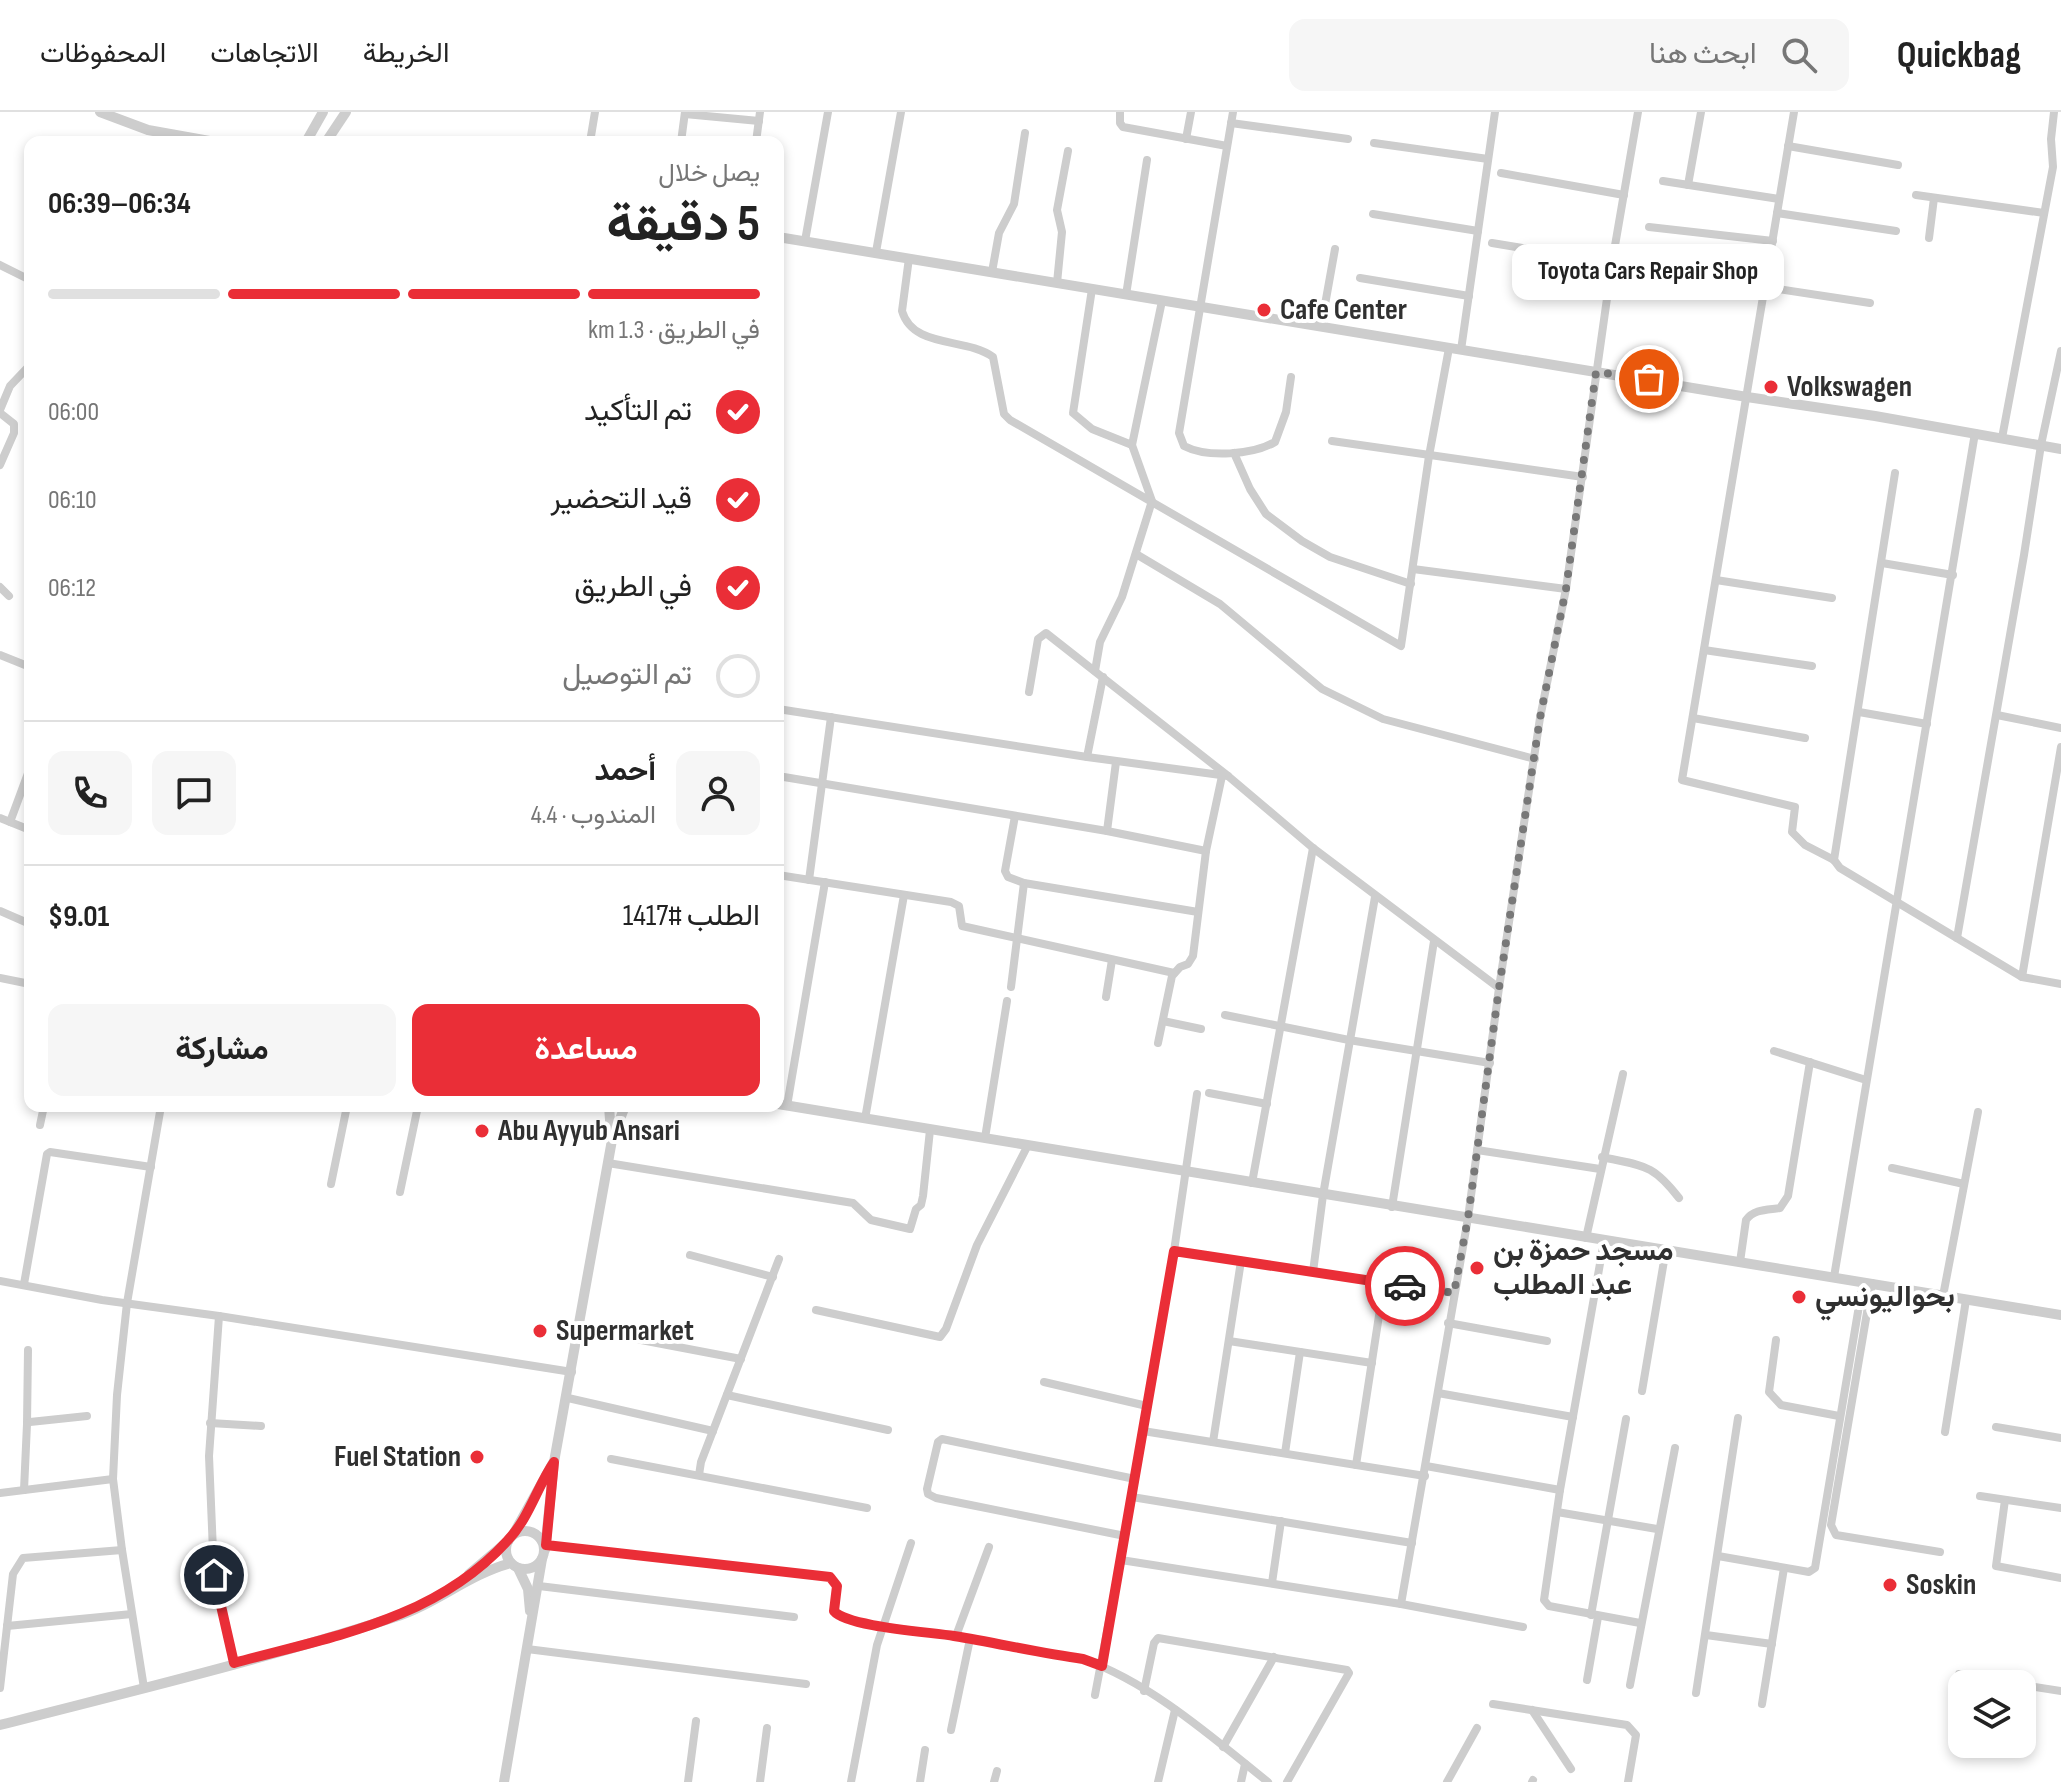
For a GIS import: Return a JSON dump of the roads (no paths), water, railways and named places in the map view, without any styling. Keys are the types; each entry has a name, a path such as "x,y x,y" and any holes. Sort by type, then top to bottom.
{"street":[{"path":"100,112 148,130 182,136"},
{"path":"309,136 323,112"},
{"path":"330,136 346,112"},
{"path":"591,136 595,112"},
{"path":"805,241 828,112"},
{"path":"876,252 901,112"},
{"path":"1120,112 1123,127 1227,146"},
{"path":"1186,139 1191,112"},
{"path":"1233,112 1179,433 1184,446 1196,452 1234,453 1262,449 1275,442 1286,412 1291,377"},
{"path":"1461,350 1495,112"},
{"path":"1401,1604 1468,1218 1540,718 1566,589 1612,263 1638,112"},
{"path":"1688,185 1701,112"},
{"path":"1794,112 1682,780 1795,807 1792,832 1805,845 2022,977 2061,984"},
{"path":"2002,438 2053,167 2051,139 2054,112"},
{"path":"682,136 685,113 760,116 757,136"},
{"path":"1231,123 1348,139"},
{"path":"992,272 999,233 1014,204 1025,133"},
{"path":"1374,143 1488,159"},
{"path":"1788,146 1898,165"},
{"path":"1057,283 1062,232 1057,210 1068,151"},
{"path":"1126,295 1147,160"},
{"path":"1501,173 1624,195"},
{"path":"1663,181 1779,199"},
{"path":"1916,195 2044,213"},
{"path":"1929,238 1934,198"},
{"path":"1777,213 1896,231"},
{"path":"1373,214 1478,231"},
{"path":"1649,227 1773,241"},
{"path":"784,238 2061,449"},
{"path":"1492,243 1612,263"},
{"path":"1321,327 1335,249"},
{"path":"909,258 902,311 912,328 922,334 981,349 993,357 1004,414 1010,420 1401,646 1429,456 1449,348"},
{"path":"0,265 24,277"},
{"path":"1640,272 1870,303"},
{"path":"1360,278 1469,296"},
{"path":"1092,289 1073,413 1092,429 1132,445"},
{"path":"1095,671 1100,642 1122,597 1152,501 1132,445 1162,301"},
{"path":"1957,938 2041,445 2061,351"},
{"path":"0,465 14,433 14,424 0,411 10,386 24,371"},
{"path":"1834,1277 1975,433"},
{"path":"1332,441 1583,477"},
{"path":"1234,453 1250,489 1266,514 1302,541 1330,557 1411,584"},
{"path":"1834,860 1895,473"},
{"path":"1136,554 1220,604 1322,689 1383,719 1535,759"},
{"path":"1882,563 1953,575"},
{"path":"1413,569 1566,589"},
{"path":"1716,580 1832,598"},
{"path":"0,587 9,596"},
{"path":"1029,692 1037,645 1043,633 1050,635 1375,897 1499,988"},
{"path":"1704,650 1812,666"},
{"path":"0,655 24,665"},
{"path":"1087,757 1103,677"},
{"path":"784,710 1225,776"},
{"path":"1859,712 1927,724"},
{"path":"1997,715 2061,728"},
{"path":"809,880 831,717"},
{"path":"1693,718 1805,738"},
{"path":"2022,977 2061,747"},
{"path":"1107,831 1116,762"},
{"path":"1158,1043 1174,973 1191,961 1206,851 1225,776"},
{"path":"784,777 1107,831 1206,851"},
{"path":"10,822 24,784"},
{"path":"1015,816 1005,875 1024,883 1198,912"},
{"path":"0,818 24,828"},
{"path":"1252,1183 1313,848"},
{"path":"784,876 957,904 962,926 1174,973"},
{"path":"784,1095 825,882"},
{"path":"1011,987 1024,883"},
{"path":"865,1119 904,895"},
{"path":"1313,1272 1323,1195 1375,897"},
{"path":"0,911 24,921"},
{"path":"1392,1207 1434,941"},
{"path":"1106,997 1112,960"},
{"path":"0,978 24,983"},
{"path":"985,1138 1007,1001"},
{"path":"1225,1015 1281,1028 1490,1063"},
{"path":"1163,1021 1201,1029"},
{"path":"1774,1051 1866,1080"},
{"path":"1740,1262 1746,1220 1753,1212 1783,1206 1788,1196 1810,1062"},
{"path":"1586,1238 1623,1074"},
{"path":"1209,1093 1267,1104"},
{"path":"1095,1695 1174,1251 1197,1094"},
{"path":"784,1105 2061,1315"},
{"path":"40,1125 43,1112"},
{"path":"144,1688 113,1479 117,1395 127,1303 160,1112"},
{"path":"331,1184 346,1112"},
{"path":"400,1192 417,1112"},
{"path":"610,1112 612,1140"},
{"path":"504,1782 539,1586 554,1462 568,1398 612,1140 623,1112"},
{"path":"1943,1296 1978,1112"},
{"path":"608,1163 853,1203 871,1220 910,1229 923,1196 930,1130"},
{"path":"816,1310 940,1337 946,1329 977,1245 1028,1145"},
{"path":"1477,1150 1600,1169"},
{"path":"24,1284 47,1154 151,1167"},
{"path":"1602,1157 1649,1167 1663,1177 1679,1198"},
{"path":"1892,1168 1964,1184"},
{"path":"1604,1241 1560,1490 1545,1604 1640,1623"},
{"path":"1642,1391 1666,1249"},
{"path":"1174,1251 1454,1293"},
{"path":"690,1255 773,1277"},
{"path":"699,1475 779,1259"},
{"path":"1213,1442 1241,1261"},
{"path":"0,1281 102,1300 572,1372"},
{"path":"1718,1556 1809,1572 1815,1568 1839,1416 1867,1282"},
{"path":"1867,1282 1831,1525 1833,1532 1940,1552"},
{"path":"1356,1465 1384,1283"},
{"path":"1945,1432 1966,1300"},
{"path":"219,1316 210,1423 214,1575 234,1663"},
{"path":"1448,1323 1547,1341"},
{"path":"578,1328 741,1359"},
{"path":"1776,1340 1769,1392 1773,1399 1781,1405 1839,1416"},
{"path":"1229,1341 1372,1363"},
{"path":"24,1490 28,1350"},
{"path":"1285,1453 1300,1352"},
{"path":"1044,1382 1147,1406"},
{"path":"1438,1393 1573,1417"},
{"path":"727,1395 888,1430"},
{"path":"568,1398 713,1431"},
{"path":"27,1424 87,1416"},
{"path":"1696,1693 1738,1418"},
{"path":"1587,1680 1608,1520 1626,1419"},
{"path":"210,1423 261,1426"},
{"path":"1996,1427 2061,1438"},
{"path":"1143,1431 1356,1465 1426,1471 1560,1490"},
{"path":"1125,1536 936,1498 928,1494 927,1489 938,1442 942,1439 1135,1479"},
{"path":"1630,1685 1657,1529 1675,1448"},
{"path":"611,1459 867,1508"},
{"path":"531,1627 528,1589 506,1550 554,1462"},
{"path":"0,1493 113,1479"},
{"path":"1980,1496 2061,1508"},
{"path":"1132,1497 1412,1543"},
{"path":"2005,1500 1996,1566 2061,1578"},
{"path":"1557,1512 1657,1529"},
{"path":"1272,1583 1281,1521"},
{"path":"0,1725 399,1616 493,1567 514,1565 532,1568 544,1551 541,1538 526,1530 511,1537 455,1586"},
{"path":"851,1782 877,1645 911,1543"},
{"path":"956,1636 989,1547"},
{"path":"0,1688 13,1574 23,1558 122,1550"},
{"path":"544,1551 830,1577 837,1586 836,1615 883,1626 1083,1659 1102,1666 1175,1710 1268,1782"},
{"path":"1121,1560 1401,1604 1523,1627"},
{"path":"1762,1704 1784,1568"},
{"path":"539,1586 794,1617"},
{"path":"7,1626 132,1614"},
{"path":"1706,1635 1772,1644"},
{"path":"1144,1691 1154,1643 1158,1638 1344,1669 1349,1673 1287,1782"},
{"path":"951,1730 970,1639"},
{"path":"527,1649 806,1684"},
{"path":"1223,1747 1274,1657"},
{"path":"2036,1687 2061,1691"},
{"path":"1493,1704 1627,1725 1636,1735 1628,1782"},
{"path":"1158,1782 1175,1710"},
{"path":"1532,1710 1571,1769"},
{"path":"688,1782 696,1721"},
{"path":"760,1782 767,1728"},
{"path":"1447,1782 1477,1728"},
{"path":"920,1782 925,1750"},
{"path":"1241,1782 1245,1764"},
{"path":"994,1782 997,1771"}],"place":[{"name":"Cafe Center","path":"1264,310"},
{"name":"Toyota Cars Repair Shop","path":"1649,379"},
{"name":"Volkswagen","path":"1771,387"},
{"name":"Abu Ayyub Ansari","path":"482,1131"},
{"name":"مسجد حمزة بن عبد المطلب","path":"1477,1268"},
{"name":"بحواليونسي","path":"1799,1297"},
{"name":"Supermarket","path":"540,1331"},
{"name":"Fuel Station","path":"477,1457"},
{"name":"Soskin","path":"1890,1585"}]}
